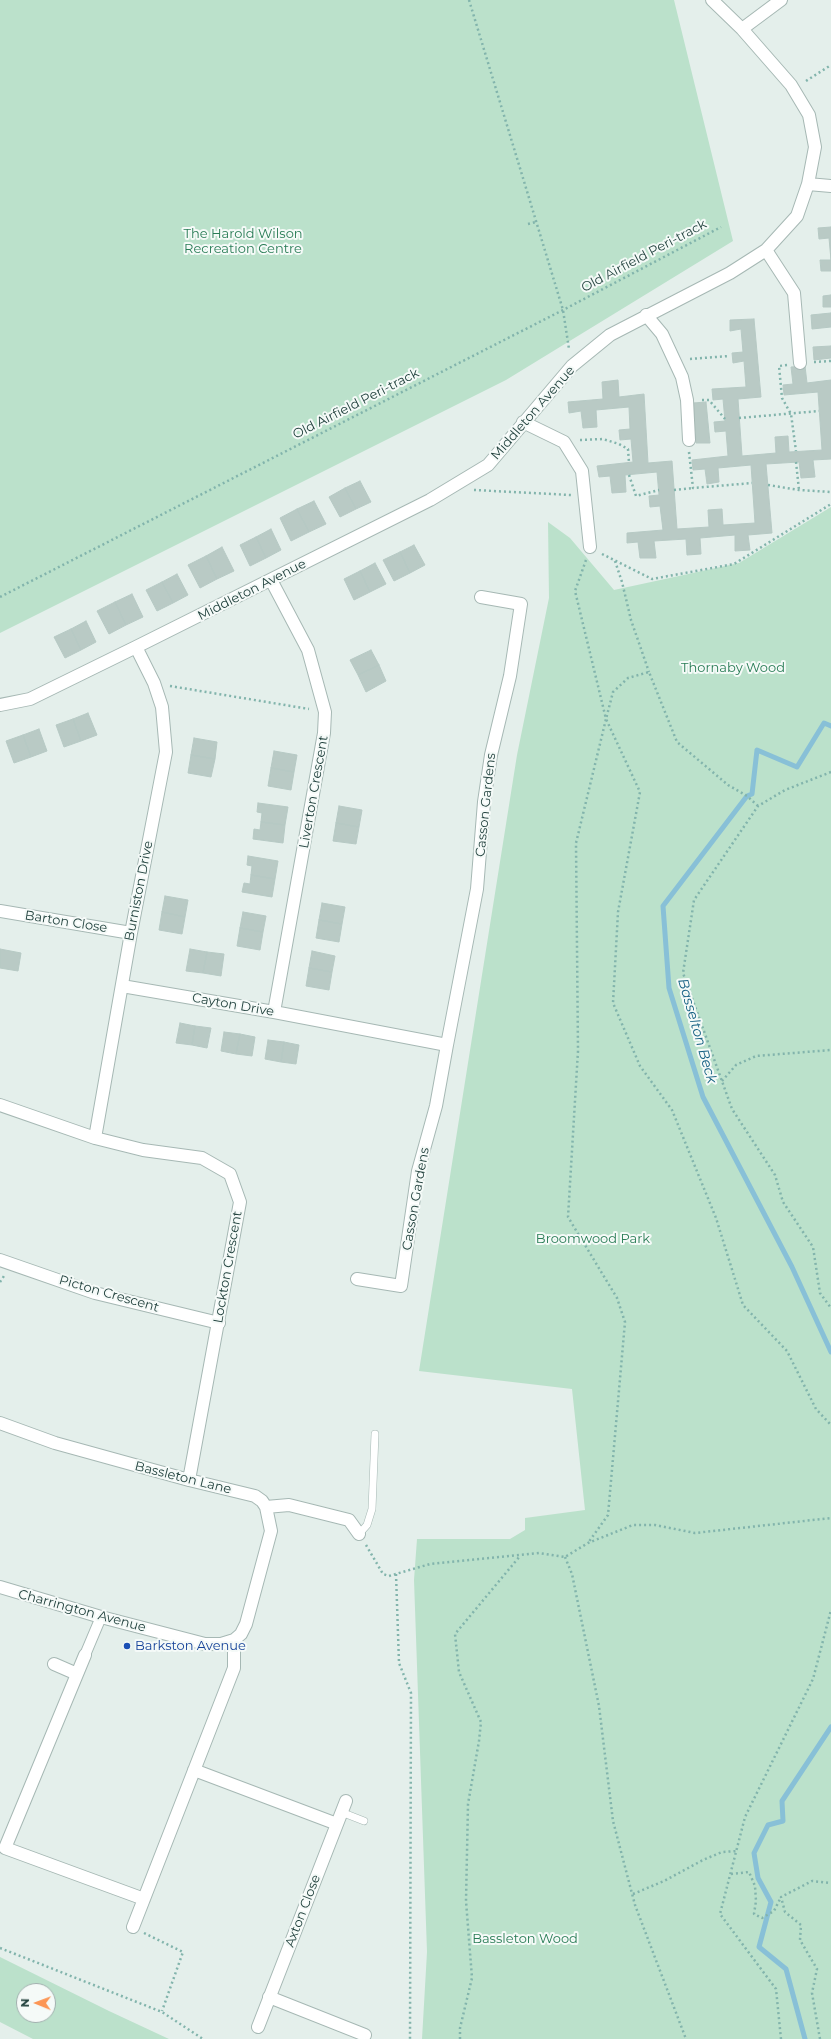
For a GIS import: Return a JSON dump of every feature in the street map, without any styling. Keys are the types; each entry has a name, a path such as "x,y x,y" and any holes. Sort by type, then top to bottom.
{"street":[{"name":"Middleton Avenue","path":"0,705 30,699 271,580 448,489 488,465 572,366 610,335 646,315 730,274 766,250 797,216 808,184 815,147 809,115 793,89 742,29 712,0"},
{"path":"742,29 781,0"},
{"path":"808,184 831,186"},
{"path":"766,250 794,293 800,364"},
{"path":"646,315 662,334 682,377 687,400 689,440"},
{"path":"523,422 564,442 582,471 590,547"},
{"name":"Liverton Crescent","path":"271,580 308,650 325,712 324,733 274,1012"},
{"name":"Casson Gardens","path":"357,1279 401,1286 418,1171 436,1106 477,889 484,802 491,755 510,676 521,604 481,597"},
{"name":"Burniston Drive","path":"95,1138 131,933 166,752 162,707 154,683 136,647"},
{"name":"Barton Close","path":"0,911 131,933"},
{"name":"Cayton Drive","path":"122,986 274,1012 447,1045"},
{"name":"Lockton Crescent","path":"0,1105 95,1138 144,1150 202,1158 230,1174 240,1202 189,1480"},
{"name":"Picton Crescent","path":"0,1260 96,1293 219,1322"},
{"name":"Bassleton Lane","path":"0,1423 55,1443 189,1480 255,1496 262,1501 266,1507"},
{"path":"133,1927 234,1668 234,1640 241,1634 246,1624 271,1531 266,1507 289,1505 349,1520 358,1534"},
{"name":"Charrington Avenue","path":"0,1587 101,1617 205,1644 221,1644 234,1640"},
{"path":"101,1617 5,1848 144,1899"},
{"path":"54,1664 77,1674"},
{"path":"194,1770 337,1824"},
{"name":"Axton Close","path":"258,2027 346,1801"},
{"path":"269,1997 364,2035"}],"lane":[{"path":"358,1534 367,1524 372,1509 375,1434"},
{"path":"341,1812 364,1821"}],"path":[{"path":"469,0 563,310 572,366"},
{"path":"793,89 831,65"},
{"path":"528,224 536,222"},
{"name":"Old Airfield Peri-track","path":"0,597 563,310 721,227"},
{"path":"675,361 729,356"},
{"path":"796,451 791,414 782,398 780,366 831,361"},
{"path":"687,400 709,400 725,419"},
{"path":"739,418 819,411"},
{"path":"564,442 603,439 628,449 628,463"},
{"path":"689,440 689,457 693,488"},
{"path":"796,462 799,490"},
{"path":"629,475 636,496 659,490"},
{"path":"674,490 752,483"},
{"path":"768,485 799,490 831,492"},
{"path":"448,489 584,495"},
{"path":"831,504 734,564 652,580 590,547 575,591 606,719 640,792 618,912 613,1003 640,1066 672,1110 716,1218 743,1305 787,1351 816,1409 831,1425"},
{"path":"615,560 631,620 649,672 677,742 728,785 747,796 758,806"},
{"path":"588,1543 608,1515 625,1322 617,1298 568,1217 578,1051 576,843 613,692 628,678 649,672"},
{"path":"154,683 325,712"},
{"path":"831,772 785,790 758,806 694,900 683,972 732,1109 775,1175 783,1202 813,1247 820,1293 831,1308"},
{"path":"722,1081 736,1065 756,1056 831,1050"},
{"path":"358,1534 383,1574 389,1576 430,1564 539,1553 565,1557 588,1543 633,1525 655,1525 695,1533 831,1518"},
{"path":"460,2039 460,2028 472,1978 466,1901 468,1804 481,1722 459,1672 455,1634 520,1556"},
{"path":"565,1557 572,1574 599,1706 613,1821 632,1894 686,2039"},
{"path":"396,1574 399,1663 411,1693 410,2039"},
{"path":"781,2039 776,1989 720,1914 745,1817 813,1680 831,1610"},
{"path":"632,1894 664,1881 703,1860 722,1852 736,1851"},
{"path":"731,1874 750,1872 755,1886 756,1901 754,1914 762,1918 774,1911 782,1897 812,1881 831,1883"},
{"path":"782,1897 785,1912 801,1925 800,1940 817,1969 812,1993 820,2039"},
{"path":"133,1927 184,1952 162,2012"},
{"path":"0,1948 162,2012 204,2039"}],"green space":[{"name":"The Harold Wilson Recreation Centre","path":"0,0 674,0 733,241 506,380 0,633"},
{"name":"Broomwood Park","path":"831,507 831,2039 422,2039 427,1952 414,1580 417,1539 510,1539 525,1530 525,1518 585,1510 572,1389 419,1371 517,755 549,598 548,522 570,538 614,590 739,563"},
{"path":"0,1957 52,1983 16,1983 16,2023 56,2023 56,1985 169,2039 33,2039 0,2022"}],"building":[{"path":"831,227 831,260 829,238 819,239 818,228"},
{"path":"820,260 831,260 831,271 821,271"},
{"path":"831,295 831,307 823,307 823,296"},
{"path":"831,313 831,327 812,329 811,315"},
{"path":"754,319 761,397 738,399 742,456 776,453 775,437 788,436 789,452 822,450 818,392 784,395 783,385 793,384 791,367 805,366 807,383 831,380 831,459 813,460 815,477 801,478 799,462 766,464 772,533 748,535 750,550 735,551 735,535 700,538 701,554 687,555 686,539 654,541 656,558 640,558 638,542 627,543 627,533 663,530 660,506 650,507 649,496 659,495 657,472 625,475 626,492 612,493 610,476 599,477 597,466 633,462 631,439 620,440 619,430 630,429 629,407 596,410 597,427 583,428 581,411 569,413 568,402 603,399 602,382 618,380 619,397 644,394 648,463 672,461 677,529 709,527 708,510 722,509 723,525 755,523 751,465 718,468 719,482 707,484 705,469 693,470 692,460 728,456 726,431 715,432 714,422 725,421 723,399 713,400 712,389 746,387 744,361 733,363 732,353 743,352 741,329 730,331 730,320"},
{"path":"831,346 831,358 814,360 813,347"},
{"path":"706,402 710,443 696,443 693,403"},
{"path":"360,481 371,502 356,509 345,488"},
{"path":"345,488 356,509 340,517 329,497"},
{"path":"314,501 326,524 309,532 297,509"},
{"path":"297,509 309,532 291,541 280,518"},
{"path":"271,529 281,550 266,558 256,537"},
{"path":"256,537 266,558 250,566 240,545"},
{"path":"414,545 425,565 410,573 400,552"},
{"path":"222,547 234,571 217,579 206,556"},
{"path":"400,552 410,573 394,581 383,560"},
{"path":"206,556 217,579 200,588 188,565"},
{"path":"375,563 386,584 370,592 360,571"},
{"path":"360,571 370,592 354,600 344,579"},
{"path":"177,574 188,595 173,603 162,582"},
{"path":"162,582 173,603 157,611 146,590"},
{"path":"132,594 143,617 126,625 115,602"},
{"path":"115,602 126,625 109,634 97,611"},
{"path":"86,621 96,642 81,650 71,629"},
{"path":"71,629 81,650 65,658 54,637"},
{"path":"371,650 379,665 358,675 350,660"},
{"path":"379,665 386,681 366,692 358,675"},
{"path":"88,713 97,735 81,741 73,719"},
{"path":"73,719 81,741 64,747 56,725"},
{"path":"39,729 47,751 31,757 23,735"},
{"path":"23,735 31,757 14,763 6,741"},
{"path":"194,738 217,742 215,759 191,755"},
{"path":"274,751 297,755 294,772 271,768"},
{"path":"191,755 215,759 211,777 188,773"},
{"path":"271,768 294,772 291,790 268,786"},
{"path":"258,803 288,807 285,825 261,822 262,813 257,812"},
{"path":"339,806 362,810 359,827 336,823"},
{"path":"261,822 285,825 283,843 253,839 254,829 260,830"},
{"path":"336,823 359,827 356,844 333,841"},
{"path":"248,856 278,861 275,879 251,875 252,866 247,865"},
{"path":"251,875 275,879 272,897 242,892 244,883 250,884"},
{"path":"165,896 188,900 185,917 162,912"},
{"path":"322,903 345,907 342,924 319,920"},
{"path":"162,912 185,917 182,934 159,930"},
{"path":"243,912 266,916 263,932 240,928"},
{"path":"319,920 342,924 339,942 316,938"},
{"path":"240,928 263,932 260,950 237,946"},
{"path":"0,949 21,953 18,971 0,968"},
{"path":"190,949 207,952 203,973 186,971"},
{"path":"312,951 335,956 332,972 309,968"},
{"path":"207,952 224,954 221,976 203,973"},
{"path":"309,968 332,972 329,990 306,986"},
{"path":"180,1023 195,1026 192,1045 176,1043"},
{"path":"195,1026 211,1028 207,1048 192,1045"},
{"path":"224,1032 240,1034 236,1054 221,1051"},
{"path":"240,1034 255,1037 252,1056 236,1054"},
{"path":"268,1040 284,1042 281,1062 265,1059"},
{"path":"284,1042 299,1045 296,1064 281,1062"}],"waterway":[{"name":"Basselton Beck","path":"831,726 824,723 797,767 757,750 752,794 747,796 663,906 669,988 703,1097 792,1267 831,1352"},
{"name":"Basselton Beck","path":"805,2039 786,1969 759,1947 771,1902 758,1878 754,1853 768,1825 783,1821 782,1801 831,1727"}],"place":[{"name":"Barkston Avenue","path":"127,1646"}],"park label":[{"name":"Thornaby Wood","path":"733,668"},
{"name":"Bassleton Wood","path":"525,1939"}]}
